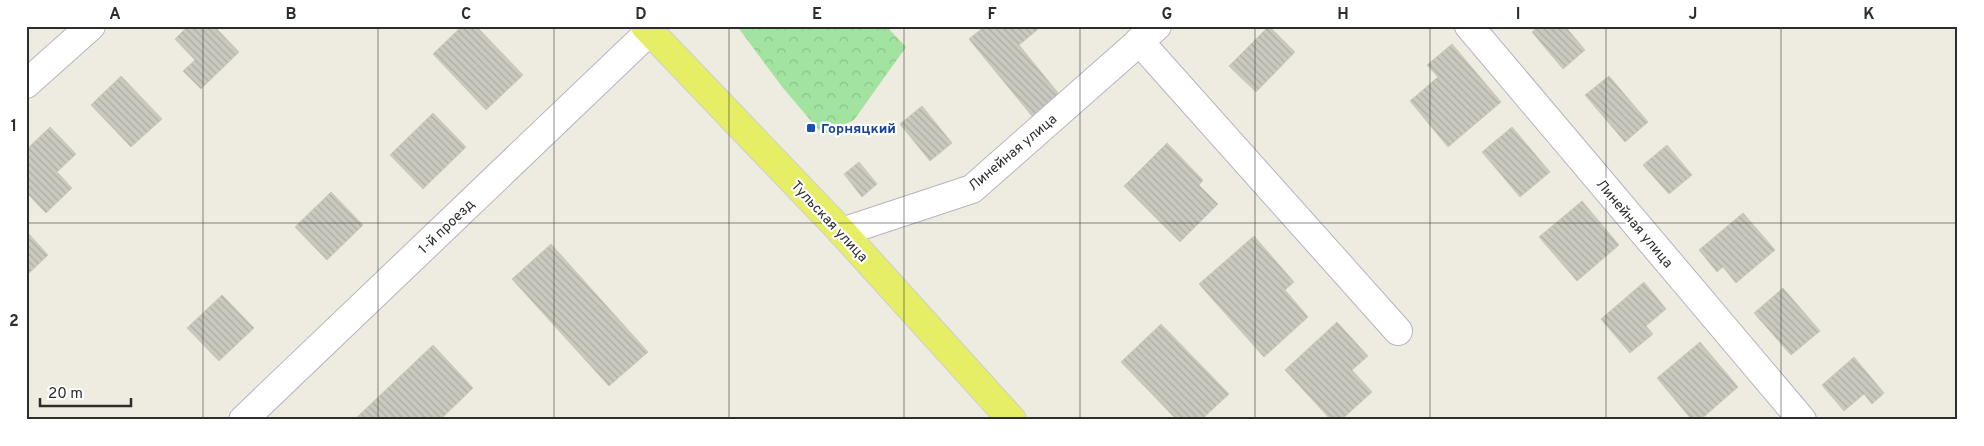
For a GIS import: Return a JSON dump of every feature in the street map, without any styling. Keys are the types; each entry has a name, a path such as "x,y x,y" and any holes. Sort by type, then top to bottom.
{"main road":[{"name":"Тульская улица","path":"647,29 842,232 1012,420"}],"street":[{"path":"26,84 91,26"},
{"name":"Линейная улица","path":"1469,26 1802,420"},
{"name":"1-й проезд","path":"243,420 647,29"},
{"path":"1148,34 1398,331"},
{"name":"Линейная улица","path":"842,232 972,189 1148,34"}],"green space":[{"path":"737,26 886,26 906,47 854,120 823,135 783,88"}],"building":[{"path":"188,26 214,26 239,52 201,89 183,71 195,60 175,39"},
{"path":"462,26 476,26 523,75 486,110 433,54"},
{"path":"985,26 1042,26 1019,45 1059,94 1032,116 969,39"},
{"path":"1269,26 1295,52 1256,92 1229,66"},
{"path":"1538,26 1565,26 1585,50 1563,69 1532,32"},
{"path":"1452,44 1501,102 1448,147 1410,101 1438,77 1427,65"},
{"path":"121,76 162,119 131,147 91,105"},
{"path":"1609,76 1648,122 1625,142 1585,95"},
{"path":"922,106 952,143 930,161 900,124"},
{"path":"433,113 466,147 423,189 390,155"},
{"path":"50,127 76,154 57,172 72,188 46,213 26,192 26,150"},
{"path":"1512,127 1550,172 1520,197 1482,152"},
{"path":"1167,143 1203,180 1199,185 1218,204 1180,242 1124,186"},
{"path":"1667,145 1692,175 1669,194 1643,165"},
{"path":"859,162 877,184 862,197 844,174"},
{"path":"331,192 363,225 327,260 295,227"},
{"path":"1582,201 1619,245 1577,281 1539,237"},
{"path":"1743,213 1775,250 1736,283 1723,267 1717,272 1699,250"},
{"path":"29,234 48,255 26,276 26,236"},
{"path":"1254,236 1294,282 1285,290 1308,317 1264,357 1199,284"},
{"path":"551,244 648,352 609,386 512,279"},
{"path":"1644,282 1666,309 1646,326 1653,334 1630,353 1601,319"},
{"path":"1783,288 1820,331 1791,355 1754,313"},
{"path":"222,295 254,328 219,361 187,328"},
{"path":"1337,322 1368,356 1352,370 1372,392 1341,420 1331,420 1285,370"},
{"path":"1161,324 1229,394 1201,420 1177,420 1121,362"},
{"path":"1700,342 1738,387 1700,420 1692,420 1657,378"},
{"path":"433,345 473,388 440,420 354,420"},
{"path":"1854,357 1884,393 1872,404 1864,394 1844,411 1822,385"}],"place":[{"name":"Горняцкий","path":"811,128"}]}
